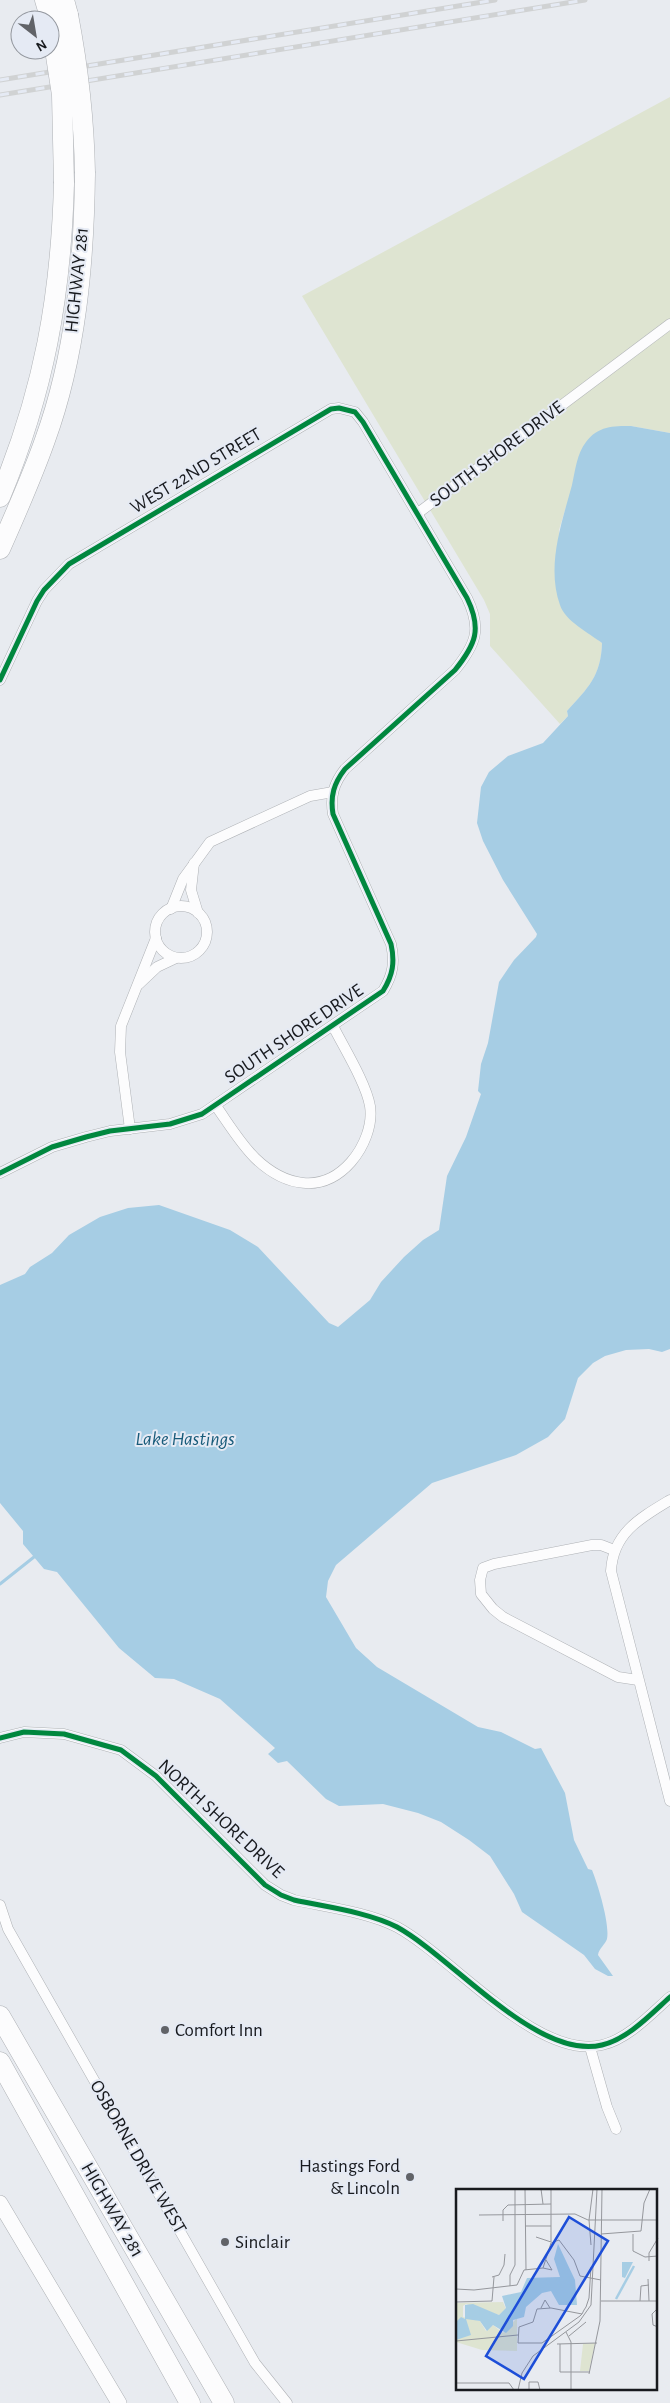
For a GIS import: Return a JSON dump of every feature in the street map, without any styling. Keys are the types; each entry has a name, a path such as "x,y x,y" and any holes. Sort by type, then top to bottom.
{"highway":[{"name":"HIGHWAY 281","path":"0,549 46,438 68,357 83,248 85,173 83,120 77,62 57,8"},
{"name":"HIGHWAY 281","path":"0,497 31,416 48,342 59,270 64,182 57,8"},
{"name":"HIGHWAY 281","path":"0,2016 224,2403"},
{"name":"HIGHWAY 281","path":"0,2062 190,2403"}],"street":[{"name":"SOUTH SHORE DRIVE","path":"0,1173 52,1147 110,1131 184,1120 202,1114 382,991 390,979 394,966 390,944 333,814 333,792 336,781 345,769 455,670 470,651 474,640 476,620 473,610 418,513 670,324"},
{"name":"WEST 22ND STREET","path":"0,680 24,626 44,590 69,564 322,414 339,408 355,412 418,513"},
{"path":"130,1129 119,1040 121,1026 156,938 159,920 170,909 183,879 210,842 310,796 333,792"},
{"path":"139,984 157,967 176,958 192,956 204,945 207,936 206,926 198,912 192,890 195,862"},
{"path":"170,909 186,907 198,912"},
{"path":"156,938 162,950 176,958"},
{"name":"SOUTH SHORE DRIVE","path":"216,1106 253,1156 266,1168 282,1177 296,1182 313,1184 328,1180 342,1171 360,1149 367,1133 370,1119 370,1104 358,1074 333,1026"},
{"path":"669,1795 611,1571 614,1550 626,1530 637,1520 670,1500"},
{"path":"614,1550 601,1545 592,1545 494,1564 483,1568 480,1580 481,1594 493,1609 503,1617 537,1636 618,1677 638,1680"},
{"name":"NORTH SHORE DRIVE","path":"0,1738 24,1732 64,1734 120,1750 156,1776 256,1877 273,1890 294,1900 379,1920 396,1927 437,1954 520,2020 544,2035 566,2044 590,2047 615,2040 670,1997"},
{"name":"OSBORNE DRIVE WEST","path":"0,1905 8,1929 254,2363 287,2403"},
{"path":"590,2047 616,2129"},
{"path":"0,2203 119,2403"}],"green space":[{"path":"670,97 670,433 631,426 566,507 559,530 569,617 602,643 596,673 582,695 567,711 568,716 560,724 490,646 490,614 484,600 302,296"}],"water":[{"name":"Lake Hastings","path":"631,426 670,433 670,1349 662,1352 649,1349 626,1350 605,1356 593,1363 578,1378 565,1419 548,1437 516,1455 432,1483 336,1565 328,1581 326,1597 356,1648 377,1667 478,1727 501,1732 535,1749 541,1748 565,1793 574,1840 588,1869 592,1870 600,1894 607,1924 607,1939 598,1955 613,1976 608,1976 595,1969 584,1955 522,1912 514,1894 490,1856 469,1840 441,1822 418,1813 383,1804 339,1806 326,1799 287,1761 278,1763 268,1754 275,1748 220,1699 174,1679 155,1678 119,1648 57,1572 44,1569 23,1544 23,1531 0,1503 0,1285 25,1274 30,1267 52,1253 69,1235 100,1217 128,1208 159,1205 230,1230 258,1247 329,1323 338,1327 370,1300 381,1282 404,1257 423,1240 439,1230 447,1176 466,1137 481,1094 478,1091 481,1064 488,1043 499,982 514,960 537,934 503,880 483,841 477,823 481,787 489,772 508,756 543,743 568,716 567,711 587,688 596,673 602,643 572,621 560,605 555,575 557,544 577,462 583,446 601,430 612,427"}],"waterway":[{"path":"0,1584 34,1557"}],"railway":[{"path":"0,80 495,0"},
{"path":"0,95 585,0"}],"cycle path":[{"path":"0,680 37,601 44,590 69,564 331,409 339,408 355,412 363,422 467,598 474,619 475,628 472,644 455,670 345,769 338,779 334,790 332,801 333,814 391,944 392,968 383,991 202,1114 170,1124 110,1131 86,1137 52,1147 0,1173"},
{"path":"0,1738 24,1732 64,1734 121,1750 156,1776 265,1885 281,1895 294,1900 373,1917 397,1927 419,1941 496,2003 524,2023 551,2038 577,2046 602,2045 612,2042 630,2032 670,1997"}],"place":[{"name":"Comfort Inn","path":"165,2030"},
{"name":"Hastings Ford & Lincoln","path":"410,2177"},
{"name":"Sinclair","path":"225,2242"}]}
